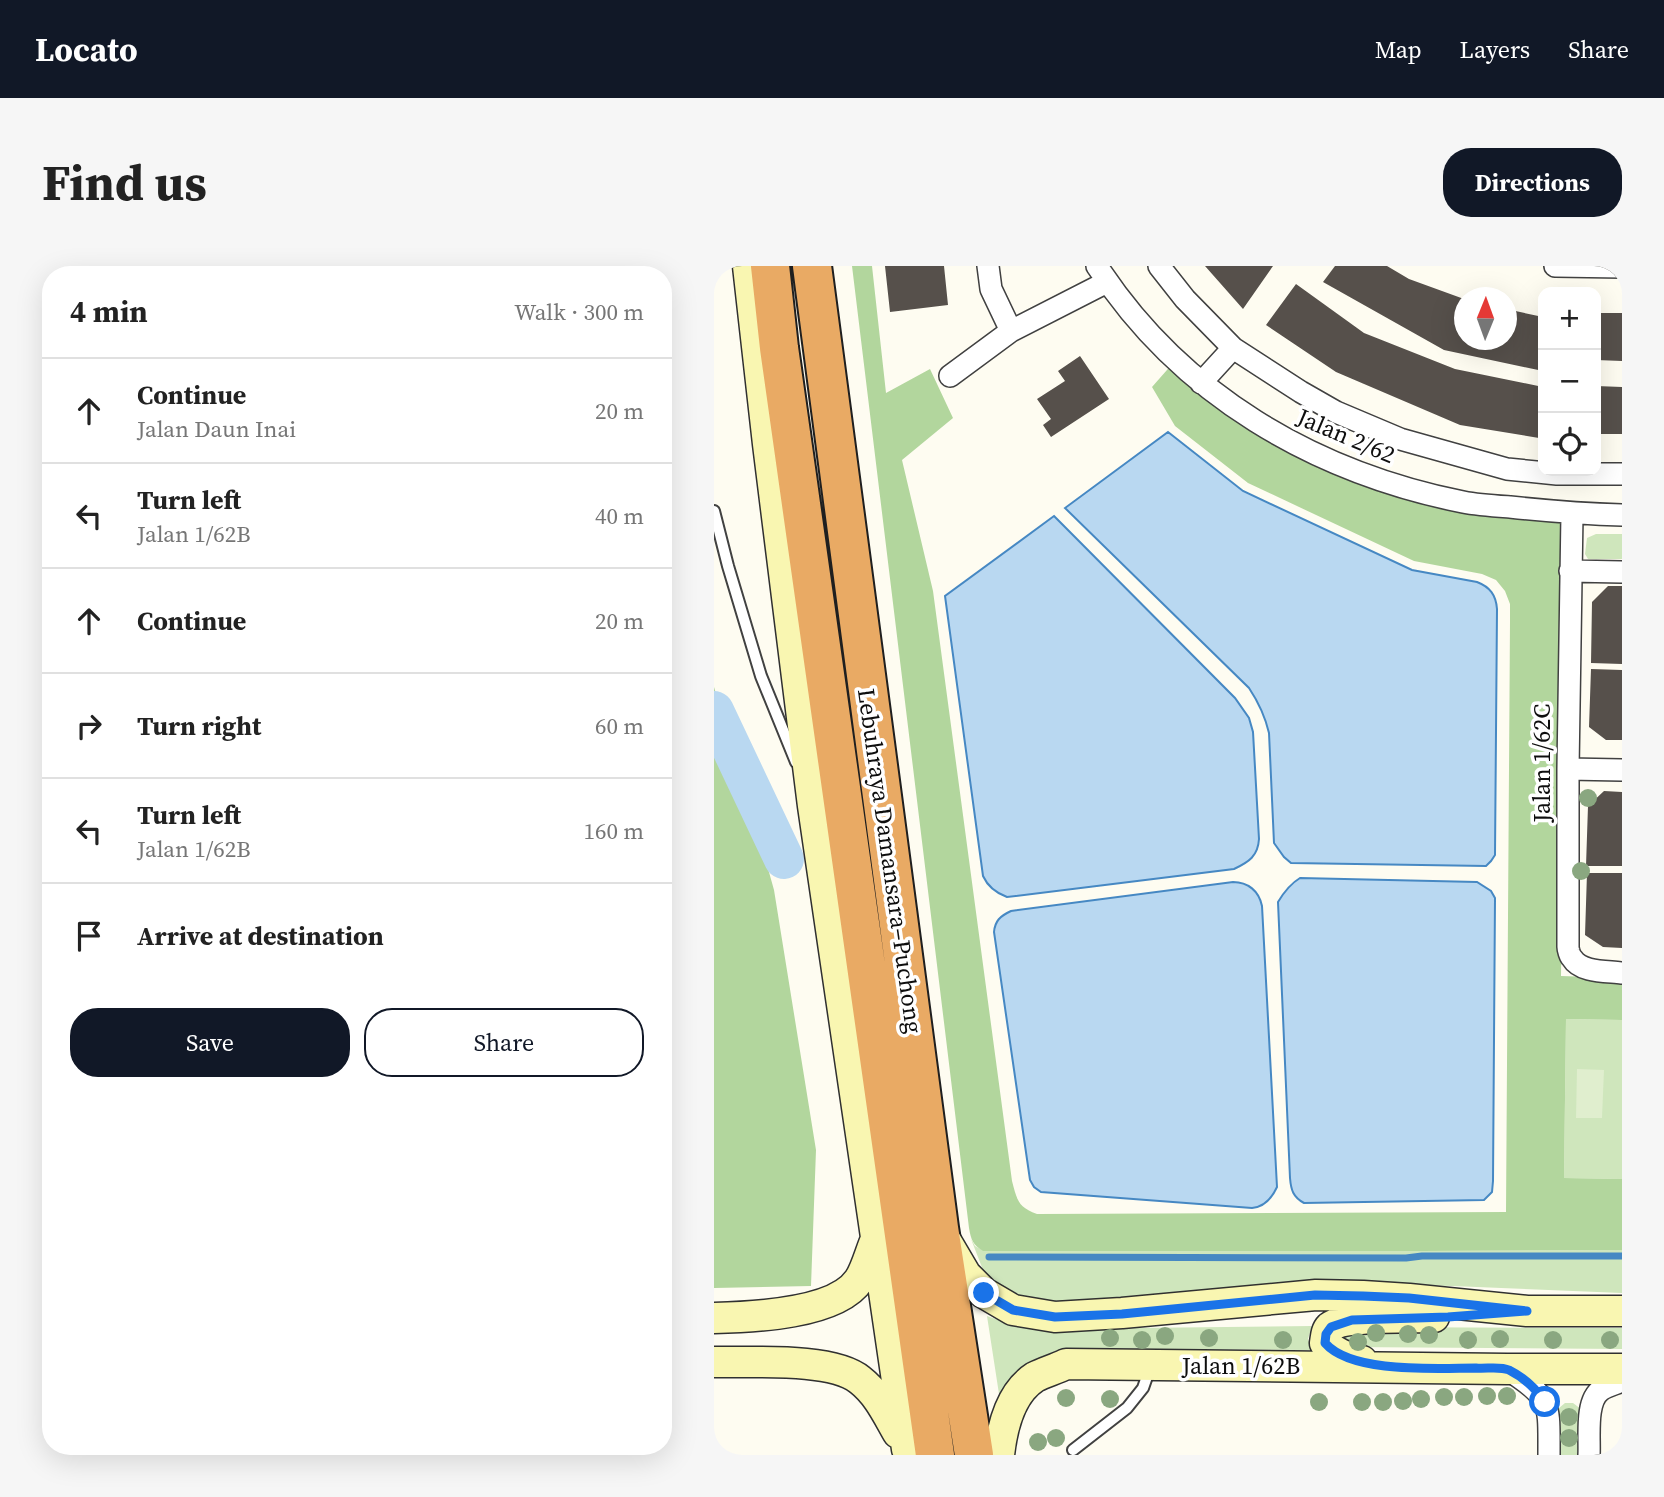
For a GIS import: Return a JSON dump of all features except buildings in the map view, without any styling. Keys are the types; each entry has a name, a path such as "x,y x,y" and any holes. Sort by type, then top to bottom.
{"highway":[{"path":"770,266 917,1453"},
{"name":"Lebuhraya Damansara–Puchong","path":"812,266 939,1228 974,1455"}],"main road":[{"path":"748,266 813,806 876,1238 917,1453"},
{"path":"939,1228 966,1275 984,1293 1013,1310 1055,1317 1122,1314 1315,1295 1409,1298 1527,1311"},
{"path":"714,1318 771,1315 810,1308 842,1297 860,1280 876,1238"},
{"path":"1382,1366 1345,1357 1332,1350 1325,1343 1326,1334 1331,1327 1352,1320 1527,1311 1622,1311"},
{"path":"714,1362 803,1364 839,1369 859,1378 877,1397 917,1453"},
{"name":"Jalan 1/62B","path":"999,1455 1002,1434 1015,1398 1034,1378 1066,1364 1622,1369"}],"street":[{"path":"988,266 991,289 1011,331"},
{"name":"Jalan 2/62","path":"1159,266 1185,299 1233,348 1336,412 1400,439 1507,469 1557,474 1622,474"},
{"path":"1555,266 1622,268"},
{"name":"Jalan 2/62","path":"950,376 1011,331 1102,274 1142,326 1200,383 1272,432 1336,463 1383,482 1466,503 1572,514 1622,515"},
{"path":"1200,383 1233,348"},
{"name":"Jalan 1/62C","path":"1572,514 1568,947 1571,958 1577,964 1590,969 1622,973"},
{"path":"1570,571 1622,572"},
{"path":"1568,769 1622,770"},
{"path":"1507,1369 1531,1385 1545,1402 1549,1413 1549,1455"},
{"path":"1589,1455 1590,1411 1593,1399 1600,1391 1622,1381"}],"lane":[{"path":"714,511 761,676 813,806"},
{"path":"1073,1450 1127,1408 1143,1388 1150,1365"}],"green space":[{"path":"852,266 872,266 886,393 930,369 953,418 902,460 933,591 1012,1181 1019,1202 1037,1214 1506,1212 1510,604 1505,591 1496,580 1482,574 1414,561 1248,483 1175,426 1152,387 1174,362 1341,471 1567,519 1561,976 1622,978 1622,1020 1566,1019 1564,1178 1622,1179 1622,1250 983,1251 975,1244 969,1228"},
{"path":"1596,534 1622,534 1622,559 1588,559 1585,554 1587,538"},
{"path":"714,687 774,890 816,1150 811,1286 714,1288"},
{"path":"1566,1019 1622,1020 1622,1179 1564,1178"},
{"path":"1577,1069 1604,1070 1602,1118 1576,1118"},
{"path":"971,1239 975,1246 984,1251 1622,1250 1622,1293 1324,1283 1118,1304 1023,1301 994,1283 983,1270"},
{"path":"987,1316 1018,1327 1042,1329 1312,1326 1308,1339 1312,1350 1070,1350 1010,1382 999,1394"},
{"path":"1356,1327 1622,1328 1622,1349 1345,1347 1339,1333"},
{"path":"1565,1403 1573,1403 1581,1409 1580,1455 1558,1455 1559,1408"}],"water":[{"path":"1168,432 1243,491 1412,570 1477,582 1492,592 1497,609 1495,855 1486,866 1291,863 1284,857 1274,843 1269,733 1264,715 1253,694 1065,508"},
{"path":"1054,516 1235,698 1249,718 1253,732 1259,839 1255,854 1234,869 1007,897 999,894 985,880 945,596"},
{"path":"1300,878 1477,882 1491,891 1495,898 1493,1181 1492,1192 1484,1200 1304,1203 1293,1193 1290,1178 1278,902"},
{"path":"1233,882 1252,888 1262,906 1277,1187 1273,1195 1264,1204 1252,1208 1041,1192 1030,1180 994,932 997,922 1011,911"}],"waterway":[{"path":"714,711 784,859"},
{"path":"989,1257 1622,1256"}],"route":[{"path":"984,1293 1013,1310 1055,1317 1122,1314 1315,1295 1409,1298 1527,1311 1352,1320 1331,1327 1326,1334 1325,1343 1345,1357 1382,1366 1507,1369 1531,1385 1545,1402"}]}
